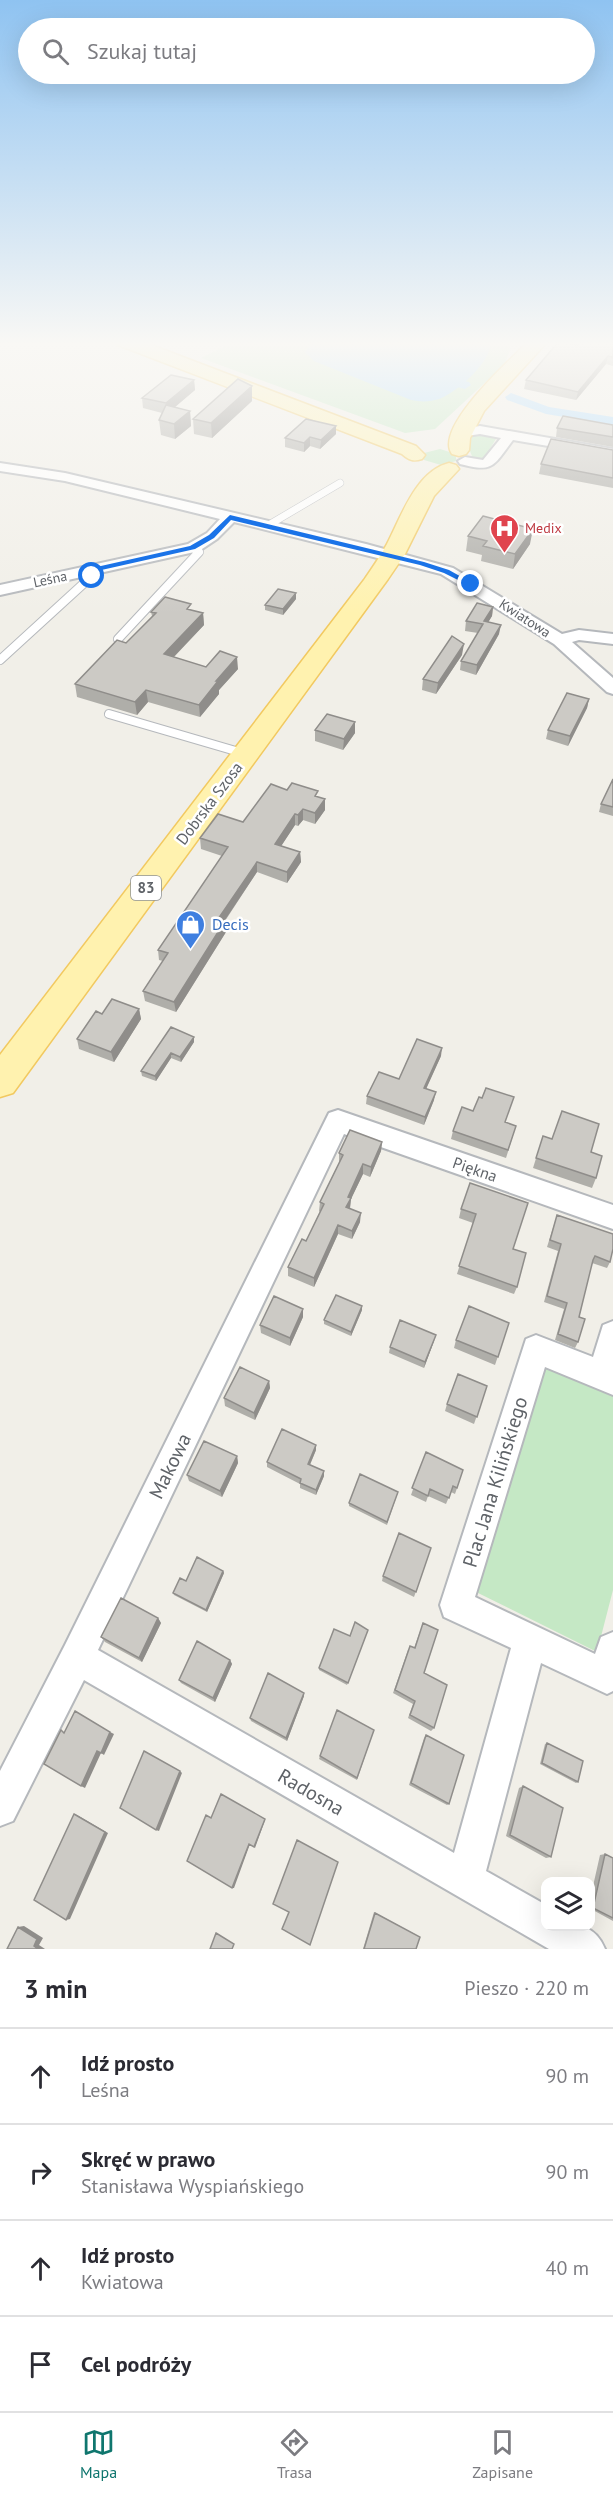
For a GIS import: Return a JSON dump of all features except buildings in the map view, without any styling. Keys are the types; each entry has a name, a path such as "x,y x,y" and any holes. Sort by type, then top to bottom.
{"main road":[{"path":"363,432 397,445 441,451"},
{"path":"382,432 441,451"},
{"name":"Dobrska Szosa","path":"0,1082 392,556 410,518 440,474 441,451 457,432"}],"street":[{"path":"441,451 471,432"},
{"path":"485,432 613,453"},
{"path":"441,451 480,465 488,463 509,436"},
{"name":"Kwiatowa","path":"0,467 65,477 440,569 462,578 560,640 613,688"},
{"name":"Leśna","path":"0,590 193,548 212,536 230,517"},
{"path":"560,640 579,635 613,639"},
{"name":"Piękna","path":"338,1121 613,1217"},
{"name":"Makowa","path":"0,1808 77,1657 338,1121"},
{"name":"Plac Jana Kilińskiego","path":"613,1335 608,1377 536,1348 456,1605 606,1677 613,1648"},
{"path":"465,1881 530,1640"},
{"name":"Radosna","path":"77,1657 541,1923"},
{"name":"Radosna","path":"555,1931 586,1949"}],"lane":[{"path":"267,526 340,483"},
{"path":"118,639 199,552 193,548"},
{"path":"0,660 93,575 94,570"},
{"path":"109,714 246,754"}],"green space":[{"path":"471,432 497,437 484,459 473,459 470,451 464,448"},
{"path":"440,449 456,454 456,461 441,465 424,460 424,453"},
{"path":"546,1367 613,1395 613,1590 597,1652 474,1591"}],"place":[{"name":"Medix","path":"504,554"},
{"name":"Decis","path":"191,950"}],"route":[{"path":"92,576 94,570 193,548 212,536 230,517 422,564 447,571 471,584"}]}
